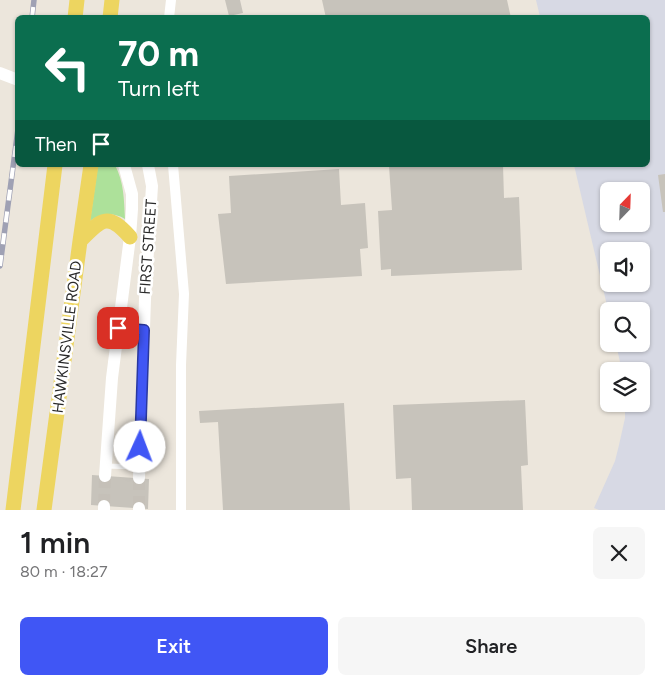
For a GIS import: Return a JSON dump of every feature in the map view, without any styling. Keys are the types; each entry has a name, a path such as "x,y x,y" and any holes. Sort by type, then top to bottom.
{"main road":[{"path":"75,15 77,0"},
{"path":"110,15 112,0"},
{"path":"13,510 55,167"},
{"name":"HAWKINSVILLE ROAD","path":"44,510 92,167"},
{"path":"80,241 98,224 107,221 119,225 130,237"}],"street":[{"path":"168,15 171,0"},
{"path":"0,73 15,79"},
{"name":"FIRST STREET","path":"105,471 112,378 130,237 132,194 125,167"},
{"name":"FIRST STREET","path":"139,473 152,186 148,167"},
{"path":"173,167 184,294 181,365 180,509"}],"lane":[{"path":"118,328 144,330"},
{"path":"105,471 139,473"}],"shaded area":[{"path":"536,0 665,0 665,510 599,510 594,508 615,461 625,412 650,412 650,362 620,362 618,352 650,352 650,302 606,302 604,292 650,292 650,242 600,242 600,276 574,167 650,167 650,15 540,15"}],"green space":[{"path":"98,167 116,167 122,185 125,219 107,214 98,216 90,221"}],"building":[{"path":"225,0 240,0 243,13 229,15"},
{"path":"322,0 507,0 510,15 325,15"},
{"path":"389,167 503,167 504,198 519,197 522,270 391,276 391,269 381,270 378,211 392,210"},
{"path":"339,169 341,205 365,203 368,248 360,249 362,276 226,284 218,214 231,213 229,176"},
{"path":"665,174 665,212 663,212 658,175"},
{"path":"525,400 528,465 521,466 523,510 412,510 411,478 396,479 393,405"},
{"path":"344,403 350,510 223,510 218,422 200,423 199,411"},
{"path":"92,475 149,479 148,509 91,505"}],"tunnel":[{"path":"104,506 105,476"},
{"path":"139,478 139,508"}],"railway":[{"path":"32,15 34,0"},
{"path":"0,266 15,152"}],"route":[{"path":"118,328 144,330 140,447"}]}
